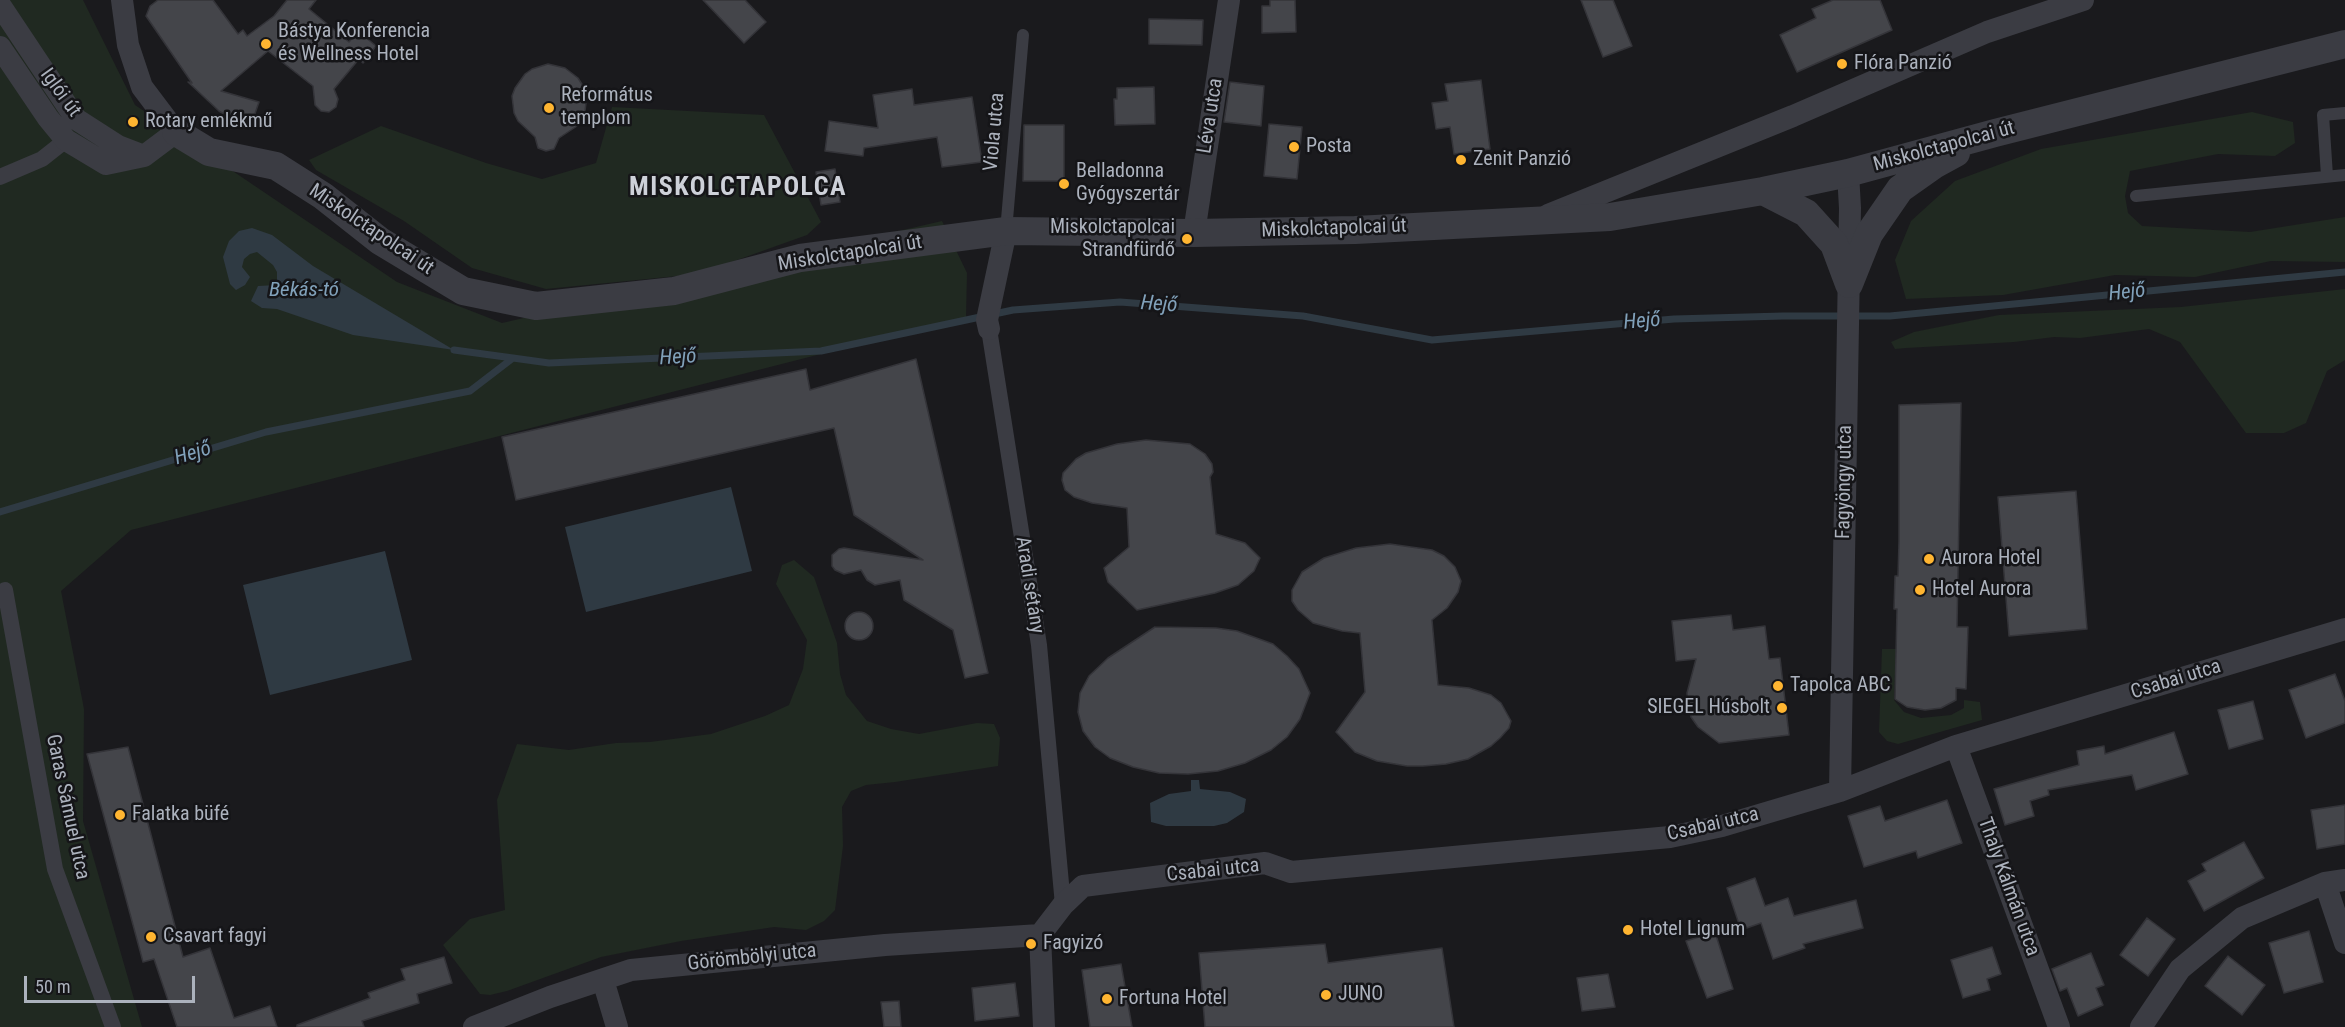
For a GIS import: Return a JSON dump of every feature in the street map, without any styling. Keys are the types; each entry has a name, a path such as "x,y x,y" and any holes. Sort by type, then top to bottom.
{"street":[{"path":"122,0 128,45 142,87 176,132"},
{"name":"Léva utca","path":"1194,233 1229,0"},
{"name":"Miskolctapolcai út","path":"1538,219 1793,116 1987,32 2083,0"},
{"name":"Iglói út","path":"0,5 76,119 118,146 144,156"},
{"name":"Miskolctapolcai út","path":"176,132 209,152 276,166 323,196 381,241 463,291 536,306 674,291 800,258 1006,231 1194,233 1355,230 1610,217 1763,191 1848,173 2345,44"},
{"name":"Iglói út","path":"0,47 48,118 66,140 105,164 144,156 176,132"},
{"path":"1849,284 1869,234 1900,189 1934,165 1995,133"},
{"path":"0,177 42,159 66,140"},
{"name":"Fagyöngy utca","path":"1840,791 1851,208 1848,173"},
{"path":"1763,191 1806,213 1834,244 1849,284"},
{"name":"Aradi sétány","path":"1006,231 987,320 1039,645 1063,905"},
{"name":"Garas Sámuel utca","path":"5,590 55,869 113,1027"},
{"name":"Csabai utca","path":"1063,905 1083,886 1265,863 1291,872 1670,837 1722,826 1840,791 1956,746 2345,629"},
{"name":"Thaly Kálmán utca","path":"1956,746 2059,1027"},
{"path":"2141,1027 2180,969 2242,918 2335,882 2345,943"},
{"path":"1044,1027 1040,935 1063,905"},
{"name":"Görömbölyi utca","path":"474,1027 550,997 631,970 885,945 1040,935"},
{"path":"603,980 617,1027"}],"lane":[{"name":"Viola utca","path":"1006,231 1023,35"},
{"path":"2327,176 2323,115 2345,113"},
{"path":"2136,196 2345,175"}],"shaded area":[{"path":"0,0 83,0 135,105 397,282 502,323 942,221 967,273 966,317 131,530 61,591 84,709 83,821 142,1027 0,1027"},
{"path":"612,107 764,115 821,222 807,235 698,274 546,289 472,268 404,221 316,170 309,160 381,126 486,163 542,179 596,163"},
{"path":"2252,112 2293,122 2295,143 2275,156 2218,154 2130,171 2125,196 2128,213 2142,226 2250,232 2345,217 2345,262 2271,261 2195,277 2115,275 2003,295 1906,299 1895,260 1911,221 1955,181 2041,149"},
{"path":"2345,289 2345,360 2327,371 2306,423 2284,433 2246,433 2180,342 2149,329 2080,338 2054,337 2014,342 1895,349 1891,342 1914,332 1999,315 2181,307"},
{"path":"794,560 814,577 837,643 840,674 846,695 867,721 891,729 919,734 977,723 994,724 1000,738 998,766 866,785 851,791 842,807 843,846 835,910 824,921 806,930 774,927 681,941 601,957 507,991 490,995 480,994 443,945 470,919 505,910 497,800 517,744 569,750 711,734 765,716 789,705 803,669 807,640 776,584 782,565"},
{"path":"1882,649 1896,649 1894,700 1904,712 1921,718 1951,715 1964,708 1964,700 1980,702 1982,720 1898,744 1887,741 1879,732"}],"water":[{"name":"Békás-tó","path":"252,228 272,235 313,266 454,350 353,335 277,309 262,308 251,301 258,286 277,285 277,272 273,265 257,252 250,254 244,259 242,267 250,277 245,285 236,290 230,284 223,257 229,241 239,231"},
{"path":"731,487 752,571 586,612 565,527"},
{"path":"385,551 412,660 270,695 243,585"},
{"path":"1191,780 1199,780 1200,789 1230,792 1246,799 1244,812 1227,823 1214,826 1166,826 1151,822 1150,803 1169,794 1191,791"}],"building":[{"path":"158,0 213,0 238,34 243,30 247,36 274,16 287,0 316,0 309,9 349,42 358,31 376,46 363,63 359,59 334,89 338,99 336,107 329,112 321,111 315,105 313,86 268,51 221,91 259,102 251,125 236,122 219,111 188,82 192,83 146,16 150,6"},
{"path":"703,0 745,0 766,22 744,43"},
{"path":"1270,0 1295,0 1296,32 1262,33 1262,6 1270,6"},
{"path":"1581,0 1613,0 1632,46 1603,57"},
{"path":"1833,0 1880,0 1892,30 1797,72 1780,35 1816,18 1812,9"},
{"path":"1149,19 1203,20 1202,45 1149,44"},
{"name":"Református templom","path":"548,64 565,68 578,78 583,86 586,103 585,111 577,126 559,138 554,149 546,151 538,148 535,137 518,121 514,113 512,96 525,74"},
{"path":"1481,80 1490,149 1454,154 1450,127 1436,129 1432,103 1448,101 1445,84"},
{"path":"1230,82 1264,86 1261,126 1224,122"},
{"path":"1154,87 1155,124 1115,125 1114,99 1117,99 1117,88"},
{"path":"912,89 914,105 972,97 982,162 942,167 937,137 864,148 863,156 825,151 829,121 878,128 873,95"},
{"path":"1269,124 1302,127 1297,179 1264,176"},
{"path":"1024,125 1064,125 1064,181 1023,181"},
{"path":"835,169 840,202 821,205 816,172"},
{"path":"916,359 988,673 965,678 953,630 904,600 900,580 875,585 867,580 861,570 844,574 832,566 832,555 844,548 923,560 854,515 834,428 516,500 502,437 806,369 810,390"},
{"name":"Aurora Hotel","path":"1961,403 1957,627 1968,627 1966,689 1956,688 1956,700 1941,708 1925,710 1907,707 1895,699 1897,609 1894,609 1899,541 1899,405"},
{"path":"1146,440 1190,444 1205,454 1212,464 1213,472 1210,477 1216,534 1245,543 1260,558 1254,571 1238,585 1215,593 1137,610 1108,582 1104,568 1129,547 1127,508 1092,503 1074,497 1065,490 1062,480 1063,473 1076,459 1086,453 1117,444"},
{"path":"2076,491 2087,629 2009,636 1998,497"},
{"path":"1390,544 1432,550 1444,556 1455,567 1461,581 1458,592 1447,608 1432,620 1438,685 1469,688 1491,695 1501,703 1511,721 1509,728 1491,746 1468,759 1423,766 1377,761 1355,752 1336,732 1365,692 1360,633 1313,623 1298,610 1292,601 1292,590 1302,572 1324,558 1356,548"},
{"path":"859,612 869,616 873,626 869,636 859,640 849,636 845,626 849,616"},
{"path":"1731,615 1733,630 1765,626 1769,659 1780,658 1789,735 1719,743 1698,727 1691,717 1687,693 1696,659 1676,661 1672,621"},
{"path":"1155,627 1216,628 1237,631 1273,644 1299,669 1310,693 1300,719 1287,737 1271,750 1245,763 1218,771 1188,774 1159,773 1133,767 1110,758 1095,747 1083,731 1078,712 1080,693 1089,676 1108,658"},
{"path":"2335,674 2345,701 2345,723 2306,738 2289,690"},
{"path":"2253,701 2263,739 2229,749 2218,710"},
{"path":"2174,732 2188,774 2136,790 2132,775 2048,790 2049,795 2030,801 2034,816 2005,825 1994,789 2079,765 2077,751 2104,746 2105,754"},
{"path":"128,747 183,957 210,948 234,1018 270,1006 277,1027 177,1027 154,959 143,962 87,754"},
{"path":"1947,800 1962,843 1918,858 1916,851 1864,867 1848,816 1880,806 1885,821"},
{"path":"2345,805 2345,844 2317,849 2311,810"},
{"path":"2244,842 2264,878 2204,911 2188,881 2206,871 2202,864"},
{"path":"1755,878 1765,906 1788,898 1794,916 1856,900 1863,928 1803,944 1805,948 1773,959 1761,923 1741,930 1727,888"},
{"path":"2147,918 2175,939 2148,976 2120,955"},
{"path":"2309,931 2323,982 2284,993 2269,943"},
{"path":"1715,932 1733,989 1707,998 1686,941"},
{"name":"JUNO","path":"1325,944 1328,963 1442,948 1454,1027 1205,1027 1199,953"},
{"path":"1992,947 2001,974 1987,979 1990,990 1963,998 1951,960"},
{"path":"2091,953 2104,985 2096,988 2103,1005 2078,1016 2067,988 2060,991 2052,969"},
{"path":"2228,956 2265,985 2242,1015 2205,986"},
{"path":"444,957 452,983 417,994 419,1003 362,1021 364,1027 297,1027 297,1025 370,998 368,993 405,980 401,969"},
{"name":"Fortuna Hotel","path":"1121,964 1132,1027 1090,1027 1082,970"},
{"path":"1608,974 1615,1007 1582,1011 1577,978"},
{"path":"1015,983 1019,1016 975,1021 972,988"},
{"path":"899,1001 901,1027 884,1027 881,1002"}],"waterway":[{"name":"Hejő","path":"0,512 266,432 470,391 513,358 549,363 821,351 1013,310 1120,302 1303,316 1432,340 1674,319 1890,316 2345,272"},
{"path":"454,350 513,358"}],"place":[{"name":"Bástya Konferencia és Wellness Hotel","path":"266,44"},
{"name":"Flóra Panzió","path":"1842,64"},
{"name":"Református templom","path":"549,108"},
{"name":"Rotary emlékmű","path":"133,122"},
{"name":"Posta","path":"1294,147"},
{"name":"Zenit Panzió","path":"1461,160"},
{"name":"Belladonna Gyógyszertár","path":"1064,184"},
{"name":"Miskolctapolcai Strandfürdő","path":"1187,239"},
{"name":"Aurora Hotel","path":"1929,559"},
{"name":"Hotel Aurora","path":"1920,590"},
{"name":"Tapolca ABC","path":"1778,686"},
{"name":"SIEGEL Húsbolt","path":"1782,708"},
{"name":"Falatka büfé","path":"120,815"},
{"name":"Hotel Lignum","path":"1628,930"},
{"name":"Csavart fagyi","path":"151,937"},
{"name":"Fagyizó","path":"1031,944"},
{"name":"JUNO","path":"1326,995"},
{"name":"Fortuna Hotel","path":"1107,999"}],"district":[{"name":"MISKOLCTAPOLCA","path":"738,188"}]}
